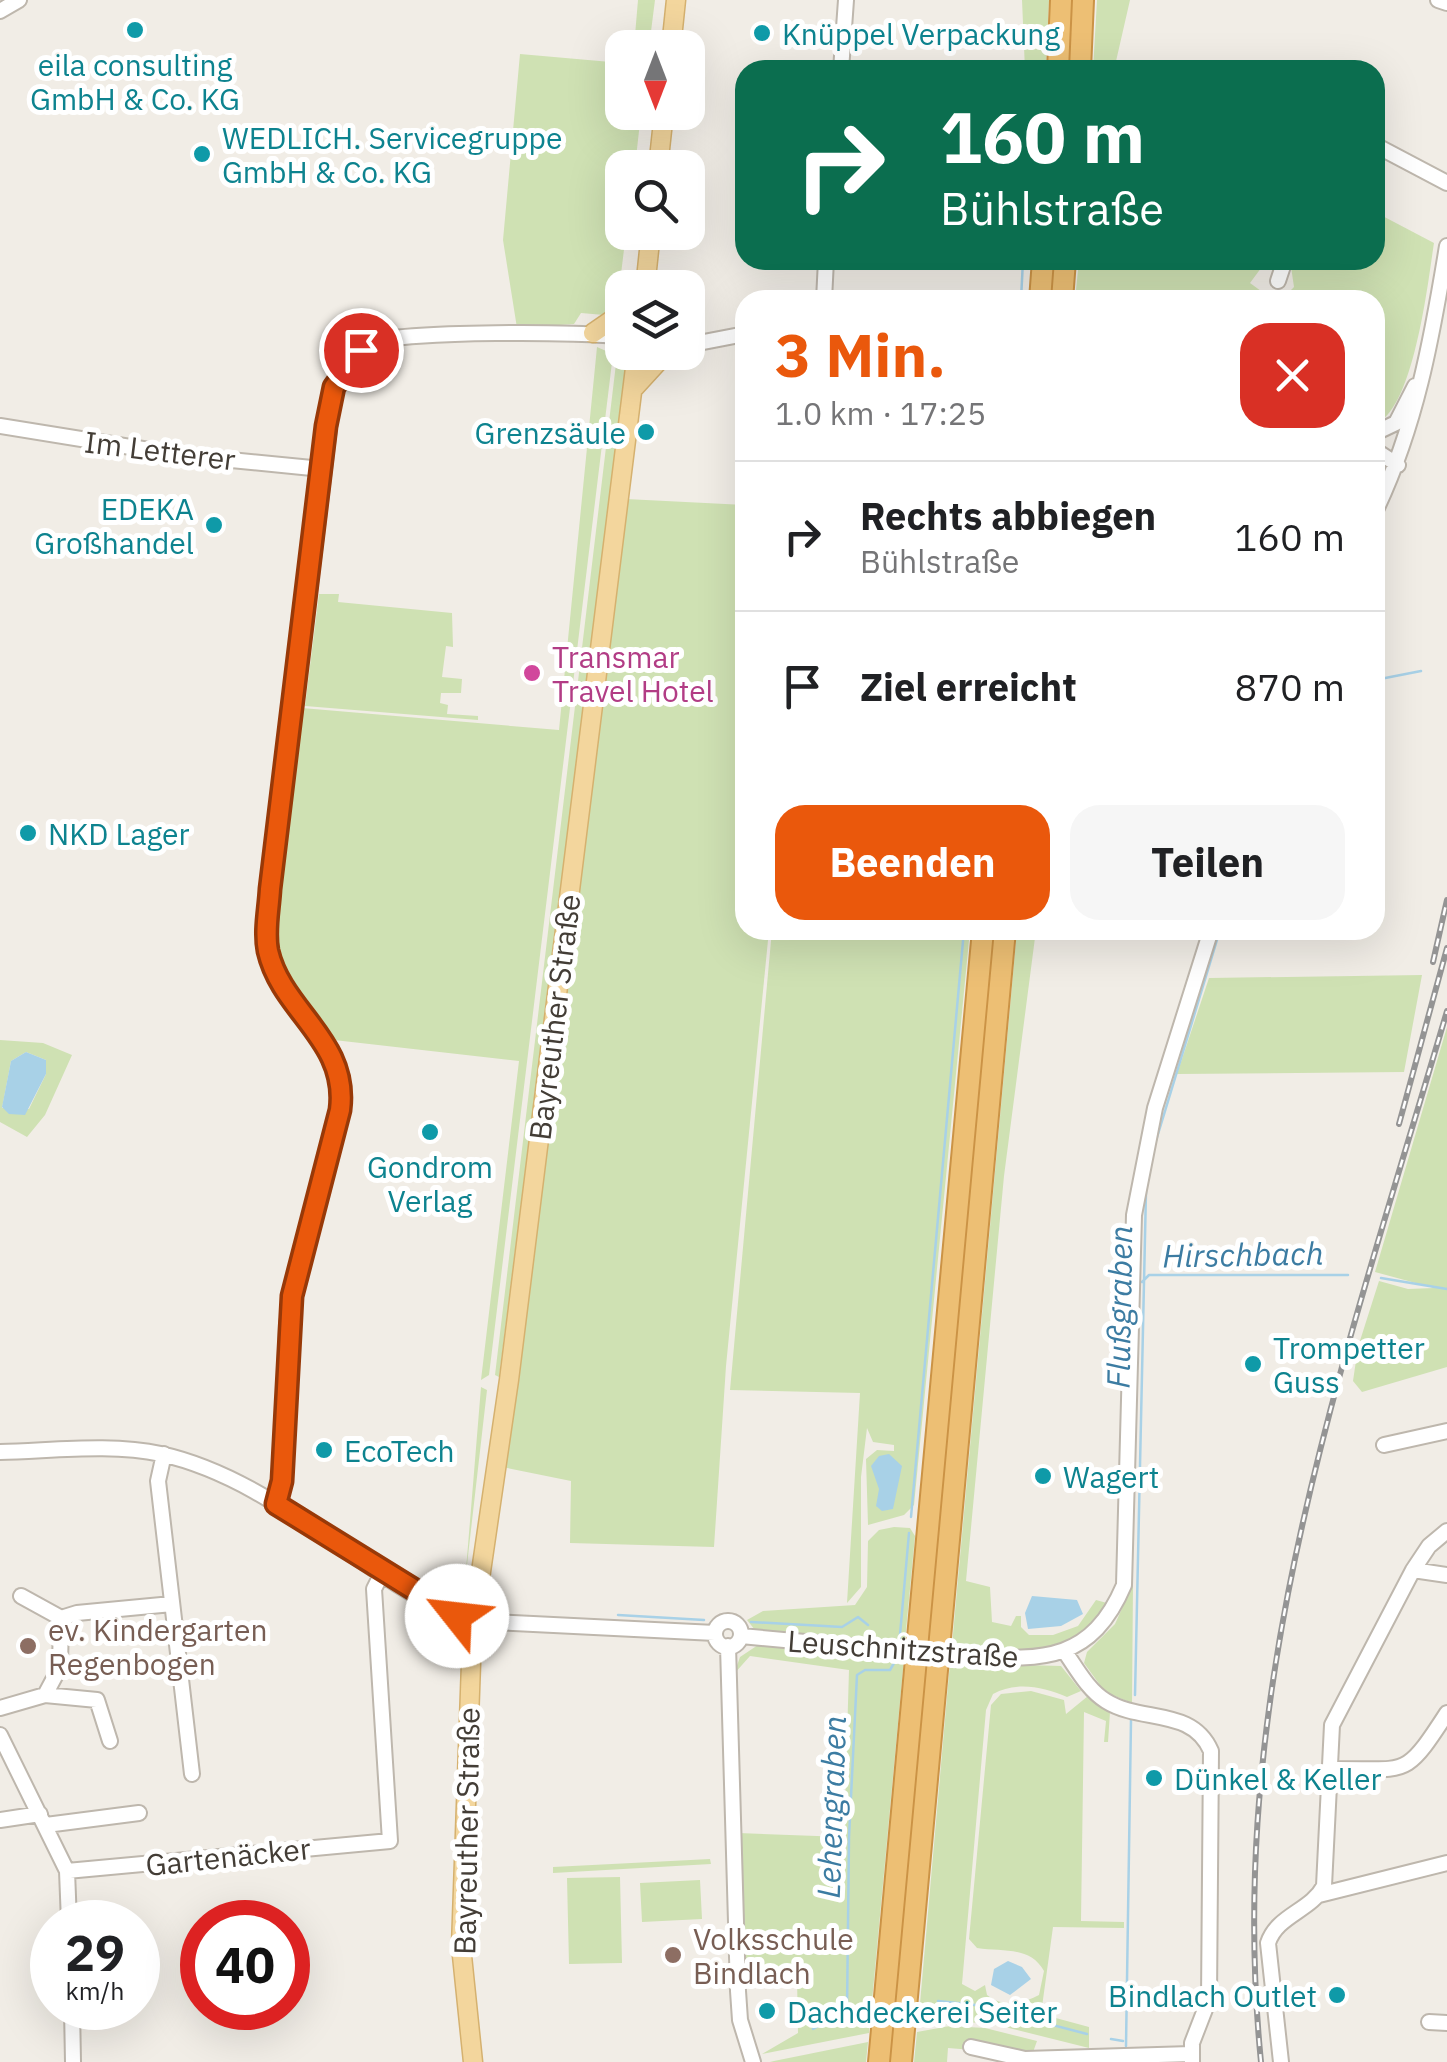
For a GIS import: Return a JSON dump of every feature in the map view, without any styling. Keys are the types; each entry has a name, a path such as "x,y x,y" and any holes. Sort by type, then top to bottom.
{"highway":[{"path":"1058,60 1061,0"},
{"path":"1080,60 1083,0"},
{"path":"879,2062 982,940"},
{"path":"901,2062 1004,940"}],"main road":[{"path":"673,30 676,0"},
{"path":"593,333 605,325"},
{"name":"Bayreuther Straße","path":"477,1599 509,1386 635,370"},
{"path":"632,391 647,370"},
{"path":"477,1599 492,1609 493,1622 482,1634 472,1635 463,1630 457,1616 465,1602 477,1599"},
{"name":"Bayreuther Straße","path":"472,1635 461,1930 474,2062"},
{"name":"Bayreuther Straße","path":"472,2027 482,2062"}],"street":[{"path":"0,11 19,0"},
{"path":"831,0 845,19"},
{"path":"842,60 846,0"},
{"path":"1438,0 1447,3"},
{"path":"1385,151 1447,183"},
{"path":"1385,492 1398,465 1428,358 1447,246"},
{"path":"1278,282 1282,270"},
{"path":"276,1504 282,1481 289,1309 342,1097 340,1074 332,1052 276,972 267,936 334,387 350,361 379,340 605,335"},
{"path":"705,342 735,336"},
{"path":"1385,428 1396,423 1428,358"},
{"name":"Im Letterer","path":"0,426 180,455 322,469"},
{"path":"1385,457 1398,465"},
{"path":"970,2047 1001,2058 1191,2058 1209,1999 1211,1751 1200,1732 1184,1723 1103,1699 1065,1652 1108,1617 1124,1585 1134,1214 1155,1108 1208,940"},
{"path":"1384,1446 1447,1431"},
{"path":"0,1452 141,1450 164,1454 276,1504 457,1616"},
{"path":"164,1454 158,1482 192,1774"},
{"path":"1319,1895 1327,1864 1332,1725 1413,1570 1447,1532"},
{"path":"1413,1570 1447,1575"},
{"name":"Gartenäcker","path":"67,1872 390,1841 374,1588 382,1573"},
{"path":"21,1596 61,1618 172,1604"},
{"path":"45,1695 60,1667 61,1618"},
{"name":"Leuschnitzstraße","path":"493,1622 715,1633 720,1623 731,1621 741,1636 972,1656 1026,1658 1065,1652"},
{"path":"715,1633 718,1642 728,1646"},
{"path":"728,1646 741,1636"},
{"path":"728,1646 738,1991 749,2061"},
{"path":"0,1708 45,1695 97,1700 110,1741"},
{"path":"1330,1769 1403,1768 1418,1759 1447,1713"},
{"path":"0,1736 67,1872 68,1900"},
{"path":"0,1820 139,1813"},
{"path":"1282,2062 1268,1943 1277,1927 1319,1895 1447,1863"},
{"path":"1429,2022 1447,2023"},
{"path":"72,2030 73,2062"}],"green space":[{"path":"638,0 655,0 651,30 635,30"},
{"path":"1022,0 1049,0 1046,60 1025,60"},
{"path":"1097,0 1130,0 1116,60 1094,60"},
{"path":"520,54 605,62 605,130 639,130 637,150 605,150 605,250 624,250 622,270 605,270 605,314 581,313 574,324 517,328 503,240"},
{"path":"1385,217 1434,243 1409,371 1400,395 1385,416 1385,290 1291,290 1291,270 1385,270"},
{"path":"1078,270 1260,270 1250,283 1260,290 1076,290"},
{"path":"597,347 605,350 605,370 611,370 489,1375 481,1380 519,1061 334,1040 282,967 274,942 302,708 559,730"},
{"path":"615,370 627,370 499,1377 495,1375"},
{"path":"626,499 735,504 735,940 768,940 726,1366 714,1547 570,1543 571,1481 502,1467"},
{"path":"319,594 339,594 338,602 452,613 453,647 446,646 442,677 462,679 461,693 441,693 440,703 448,705 447,714 478,716 478,720 305,706"},
{"path":"771,940 969,940 914,1505 904,1515 868,1525 866,1459 877,1450 894,1451 894,1445 873,1442 867,1428 861,1477 861,1587 847,1603 860,1393 730,1390"},
{"path":"1016,940 1035,940 1004,1176 966,1581 990,1587 992,1622 1011,1626 1016,1616 1021,1616 1021,1627 1029,1635 1053,1635 1078,1626 1096,1600 1107,1603 1094,1622 1077,1636 1058,1644 1016,1650 952,1645"},
{"path":"1422,975 1404,1072 1177,1074 1209,978"},
{"path":"1447,1027 1447,1367 1362,1392 1353,1381 1358,1347 1379,1281 1408,1289 1434,1288 1375,1272"},
{"path":"0,1040 43,1043 72,1055 45,1115 27,1137 0,1122","holes":["26,1052 46,1060 46,1074 29,1109 2,1108 11,1061"]},
{"path":"481,1387 487,1390 465,1582"},
{"path":"910,1528 915,1536 905,1641 755,1630 747,1620 763,1611 855,1605 867,1587 868,1541 879,1530"},
{"path":"1133,1584 1132,1703 1105,1692 1084,1663 1087,1652 1115,1624"},
{"path":"758,1645 904,1659 869,2033 762,2054 798,2033 797,1977 744,1977 738,1833 844,1837 849,1670 750,1656 734,1674 740,1657"},
{"path":"950,1663 1061,1666 1081,1691 1067,1697 1039,1688 1011,1688 993,1694 986,1710 962,1984 975,1991 985,1985 987,1995 1000,2002 1020,2002 1039,1995 1044,1971 1024,1954 977,1948 969,1939 991,1705 1001,1694 1031,1691 1064,1700 1066,1714 1088,1696 1110,1712 1108,1742 1104,1742 1106,1721 1084,1712 1081,1921 1124,1922 1124,1928 1053,1927 1041,2014 1089,2027 1089,2048 985,2022 918,2026"},
{"path":"710,1859 711,1864 553,1873 553,1867"},
{"path":"620,1877 622,1963 569,1964 567,1878"},
{"path":"700,1880 702,1919 642,1922 640,1883"},
{"path":"950,2026 985,2028 1037,2041 1032,2055 948,2048 947,2062 914,2062 917,2032"},
{"path":"868,2042 866,2062 770,2062 774,2061"}],"water":[{"path":"26,1052 46,1060 46,1074 25,1115 9,1114 2,1107 11,1061"},
{"path":"889,1454 902,1466 893,1509 882,1511 876,1506 879,1489 871,1466 879,1456"},
{"path":"1032,1596 1077,1600 1083,1614 1061,1626 1028,1629 1025,1613"},
{"path":"1008,1961 1022,1967 1031,1979 1010,1995 991,1985 994,1969"}],"waterway":[{"path":"1022,270 1022,290"},
{"name":"Flußgraben","path":"1385,678 1421,671"},
{"path":"911,1517 963,940"},
{"name":"Flußgraben","path":"1155,1144 1217,940"},
{"name":"Flußgraben","path":"1135,1695 1146,1191"},
{"name":"Hirschbach","path":"1142,1282 1149,1275 1348,1275"},
{"name":"Hirschbach","path":"1381,1278 1447,1289"},
{"path":"899,1646 909,1533"},
{"name":"Lehengraben","path":"618,1615 704,1620"},
{"name":"Lehengraben","path":"751,1622 842,1627 858,1617 868,1625"},
{"name":"Lehengraben","path":"847,2011 849,1837 857,1675 865,1670 890,1670 897,1658"},
{"name":"Flußgraben","path":"1126,2046 1131,1720"},
{"path":"938,2001 976,2005 1087,2034"},
{"path":"813,2029 855,2007"},
{"path":"1111,2039 1123,2041"}],"railway":[{"path":"1433,962 1447,900"},
{"path":"1399,1124 1447,948"},
{"path":"1261,2062 1254,1924 1260,1790 1276,1659 1333,1400 1447,1011"}],"place":[{"name":"eila consulting GmbH & Co. KG","path":"135,30"},
{"name":"Knüppel Verpackung","path":"762,33"},
{"name":"WEDLICH. Servicegruppe GmbH & Co. KG","path":"202,154"},
{"name":"Grenzsäule","path":"646,432"},
{"name":"EDEKA Großhandel","path":"214,525"},
{"name":"Transmar Travel Hotel","path":"532,673"},
{"name":"NKD Lager","path":"28,833"},
{"name":"Gondrom Verlag","path":"430,1132"},
{"name":"Trompetter Guss","path":"1253,1364"},
{"name":"EcoTech","path":"324,1450"},
{"name":"Wagert","path":"1043,1476"},
{"name":"ev. Kindergarten Regenbogen","path":"28,1646"},
{"name":"Dünkel & Keller","path":"1154,1778"},
{"name":"Volksschule Bindlach","path":"673,1955"},
{"name":"Bindlach Outlet","path":"1337,1995"},
{"name":"Dachdeckerei Seiter","path":"767,2011"}],"route":[{"path":"361,350 334,387 326,426 270,889 267,936 272,963 332,1052 342,1084 340,1110 287,1323 282,1481 276,1504 430,1604 457,1616"}]}
